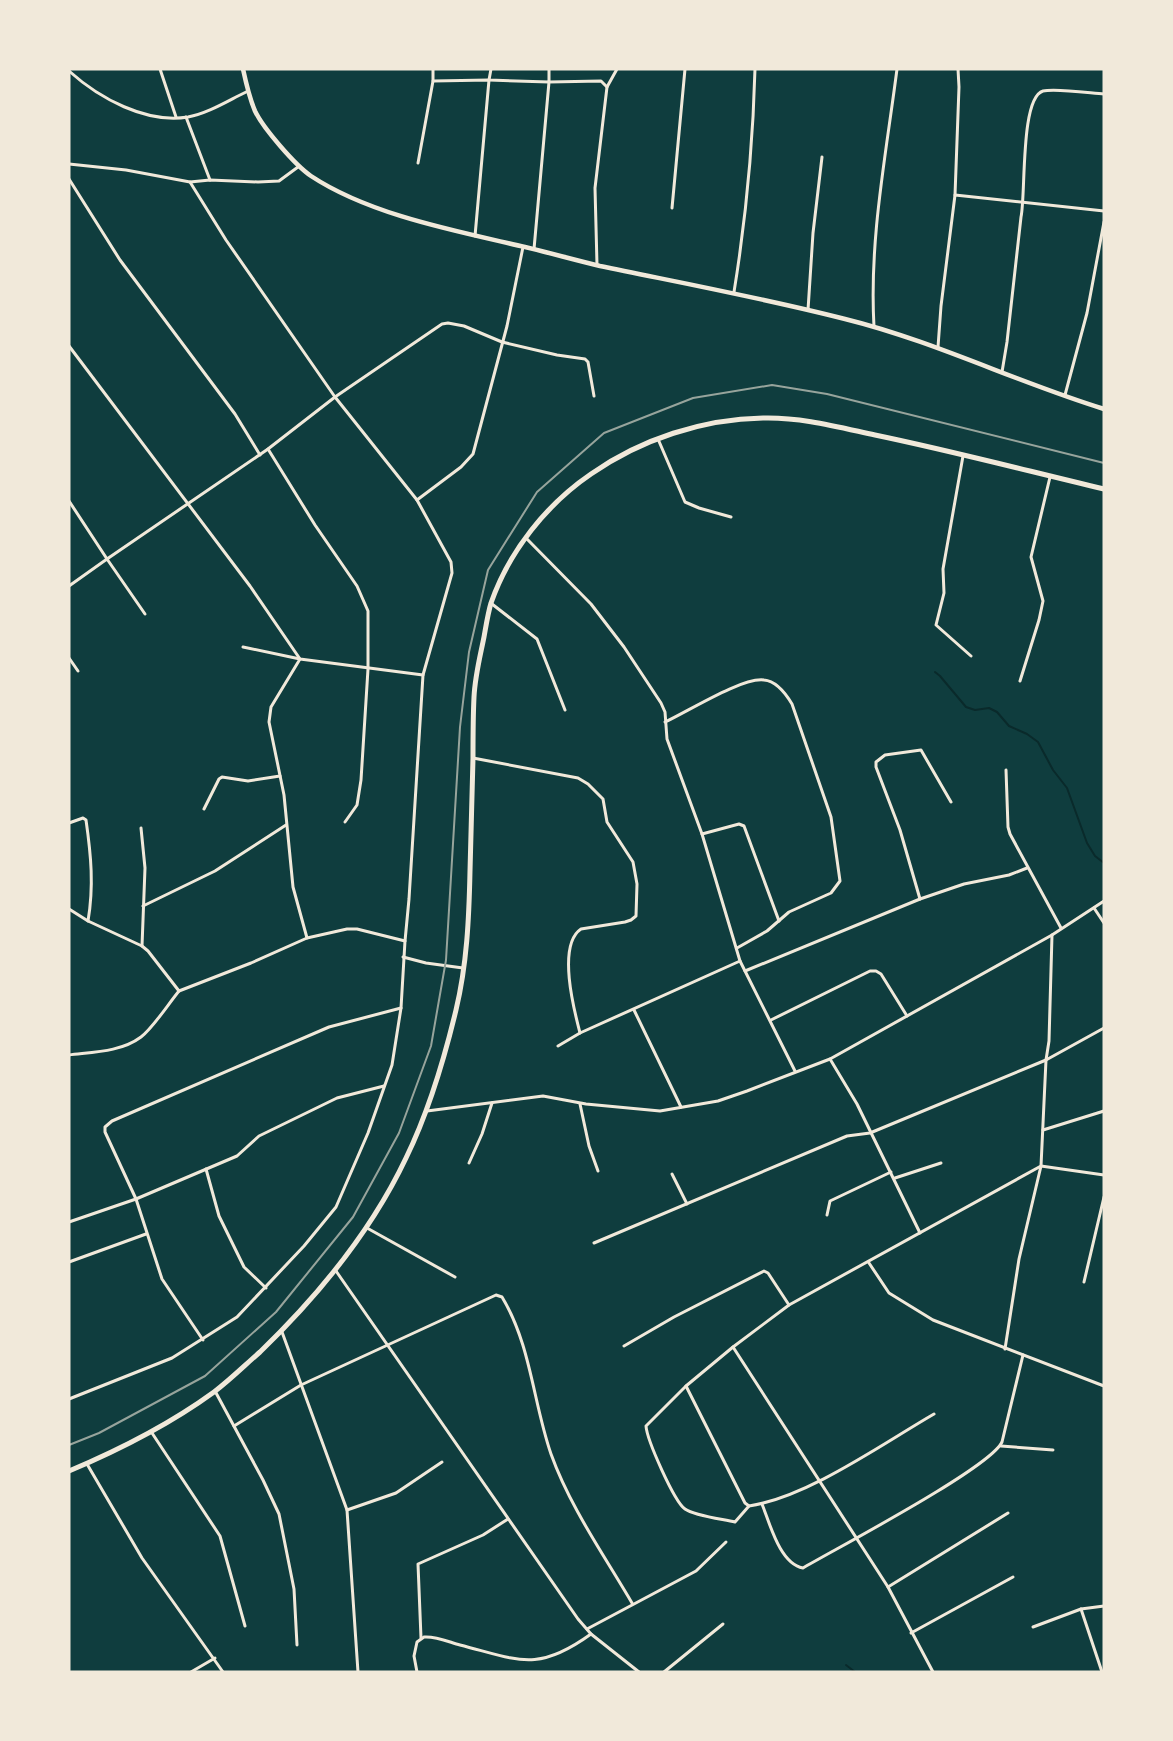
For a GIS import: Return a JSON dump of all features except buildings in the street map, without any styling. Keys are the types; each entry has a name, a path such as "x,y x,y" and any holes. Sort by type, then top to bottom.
{"main road":[{"path":"243,69 256,113 298,167 365,203 475,236 597,265 734,292 874,327 938,347 1001,374 1104,409"},
{"path":"69,1471 151,1432 215,1391 282,1331 336,1271 367,1228 407,1156 426,1112 457,1008 464,968 468,921 474,695 491,604 510,562 526,538 552,507 579,482 613,458 658,439 691,428 745,419 768,418 794,419 831,426 963,454 1104,489"}],"street":[{"path":"160,69 176,117"},
{"path":"417,163 433,81 433,69"},
{"path":"475,236 491,69"},
{"path":"534,249 549,69"},
{"path":"597,265 595,188 608,87 617,69"},
{"path":"672,208 686,69"},
{"path":"734,292 743,232 754,123 755,69"},
{"path":"874,327 872,296 876,224 897,69"},
{"path":"938,347 954,195 958,69"},
{"path":"69,71 88,87 135,111 164,117 186,117 203,112 248,91"},
{"path":"433,81 601,81 608,87"},
{"path":"1001,374 1024,202 1026,128 1034,99 1044,91 1104,94"},
{"path":"186,117 210,180"},
{"path":"808,310 813,233 822,157"},
{"path":"69,164 126,170 190,182 279,181 298,167"},
{"path":"69,179 120,260 235,414 260,455"},
{"path":"69,1399 172,1358 204,1340 240,1315 303,1246 339,1202 368,1133 392,1065 401,1008 423,675 452,573 451,562 417,500 335,397 226,240 190,182"},
{"path":"954,195 1104,211"},
{"path":"1065,397 1087,313 1104,222"},
{"path":"417,500 461,467 473,454 509,317 523,246"},
{"path":"1098,246 1104,246"},
{"path":"69,586 260,455 335,397 442,324 464,326 502,342 585,359 588,362 594,396"},
{"path":"69,346 250,586 300,659"},
{"path":"658,439 685,502 731,517"},
{"path":"268,449 361,594 368,611 369,669 359,795 354,811 345,822"},
{"path":"963,454 943,569 944,593 936,625 971,656"},
{"path":"1020,681 1043,601 1031,556 1050,475"},
{"path":"69,501 145,614"},
{"path":"526,538 591,604 624,646 661,703 667,739 702,834 740,961 795,1071"},
{"path":"491,604 537,639 565,710"},
{"path":"243,647 300,659 423,675"},
{"path":"69,658 78,672"},
{"path":"300,659 271,707 271,735 284,795 293,887 307,938"},
{"path":"665,723 745,683 766,680 775,684 787,694 792,704 831,817 840,881 831,893 794,910 737,948"},
{"path":"920,899 900,830 876,762 885,755 921,750 951,802"},
{"path":"473,758 579,778 603,799 607,822 633,862 636,916 625,922 581,929 571,942 570,978 573,1005 580,1033"},
{"path":"1006,770 1008,827 1027,868 1061,929"},
{"path":"204,809 222,777 248,781 280,776"},
{"path":"69,823 83,818 86,820 92,860 93,891 88,921"},
{"path":"702,834 739,824 744,826 779,921"},
{"path":"143,906 215,871 286,825"},
{"path":"141,828 145,868 142,946"},
{"path":"745,971 920,899 964,884 1009,875 1027,868"},
{"path":"426,1112 543,1096 580,1103 660,1111 718,1101 738,1095 830,1059 1052,935 1104,901"},
{"path":"1094,908 1104,923"},
{"path":"69,909 88,921 142,946 179,991"},
{"path":"69,1054 105,1051 142,1037 179,991 307,938 357,929 405,940"},
{"path":"1005,1348 1019,1259 1041,1166 1049,1041 1052,935"},
{"path":"403,957 426,963 464,968"},
{"path":"558,1046 580,1033 740,961"},
{"path":"771,1020 870,971 880,974 907,1016"},
{"path":"204,1340 162,1280 136,1199 105,1132 105,1127 107,1124 329,1027 401,1008"},
{"path":"634,1010 681,1107"},
{"path":"594,1243 847,1136 870,1133 1046,1060 1104,1028"},
{"path":"830,1059 855,1101 921,1233"},
{"path":"69,1222 136,1199 237,1156 260,1136 337,1098 385,1086"},
{"path":"470,1163 492,1102"},
{"path":"580,1103 589,1146 598,1171"},
{"path":"1043,1130 1104,1111"},
{"path":"894,1179 941,1162"},
{"path":"934,1414 821,1481 762,1504 749,1506 735,1522 687,1510 676,1498 646,1429 648,1422 686,1386 789,1305 1041,1166 1104,1175"},
{"path":"206,1170 219,1216 244,1267 266,1288"},
{"path":"827,1215 830,1201 891,1172"},
{"path":"672,1174 687,1204"},
{"path":"1084,1282 1104,1197"},
{"path":"367,1228 455,1277"},
{"path":"69,1262 147,1234"},
{"path":"868,1263 889,1293 944,1326 1104,1386"},
{"path":"336,1271 587,1629 639,1672"},
{"path":"624,1346 761,1272 768,1273 789,1305"},
{"path":"234,1426 301,1385 496,1295 502,1297 515,1320 532,1374 551,1453 566,1492 632,1603"},
{"path":"282,1331 347,1509 358,1672"},
{"path":"733,1347 888,1587 933,1672"},
{"path":"762,1504 785,1558 803,1568 948,1485 1000,1446 1023,1355"},
{"path":"686,1386 745,1503 749,1506"},
{"path":"215,1391 279,1514 294,1589 297,1645"},
{"path":"151,1432 220,1536 245,1626"},
{"path":"1000,1446 1053,1450"},
{"path":"347,1509 396,1493 442,1462"},
{"path":"87,1464 142,1558 223,1672"},
{"path":"888,1587 1008,1514"},
{"path":"421,1638 418,1563 483,1534 508,1518"},
{"path":"587,1629 632,1603 696,1571 726,1542"},
{"path":"911,1633 1013,1577"},
{"path":"1033,1627 1081,1609 1104,1606"},
{"path":"1081,1609 1102,1672"},
{"path":"663,1672 723,1624"},
{"path":"417,1672 415,1653 417,1642 428,1636 518,1660 540,1660 563,1652 591,1634"},
{"path":"1098,1658 1104,1656"},
{"path":"191,1672 215,1658"}],"waterway":[{"path":"935,672 966,707 975,710 989,708 997,712 1009,726 1038,742 1053,770 1067,788 1087,843 1095,856 1104,863"},
{"path":"846,1665 855,1672"}],"railway":[{"path":"69,1445 99,1433 205,1376 276,1312 353,1217 399,1133 431,1046 446,960 460,727 469,652 488,570 537,492 604,433 693,398 772,385 827,394 1104,463"}]}
